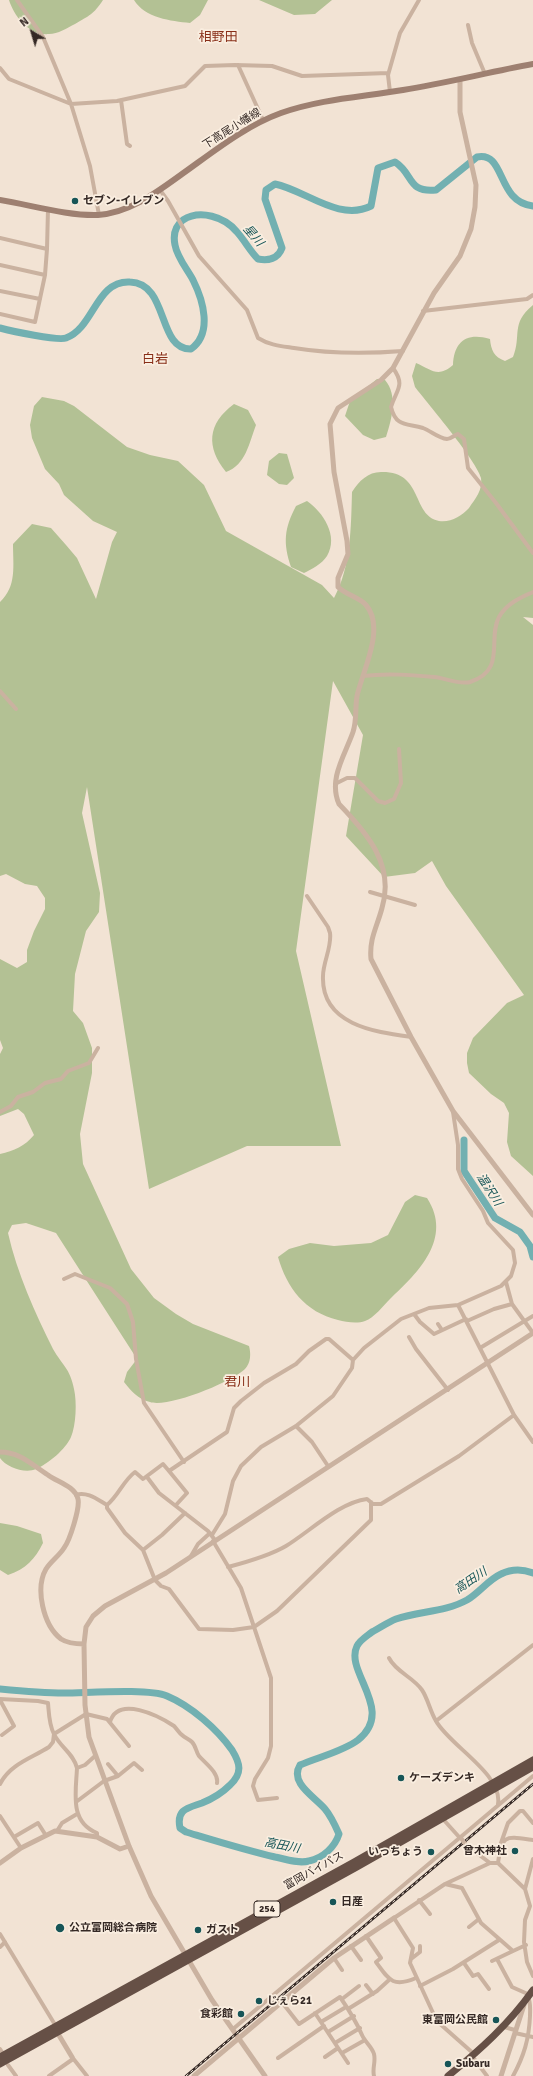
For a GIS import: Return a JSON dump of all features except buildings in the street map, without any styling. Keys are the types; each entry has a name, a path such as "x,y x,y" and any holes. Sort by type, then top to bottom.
{"highway":[{"name":"富岡バイパス","path":"186,1957 442,1818 533,1760"},
{"name":"富岡バイパス","path":"0,2064 186,1957 494,1786 533,1767"},
{"path":"448,2076 504,2027 529,1996"},
{"name":"富岡バイパス","path":"1,2054 57,2030"}],"main road":[{"name":"下高尾小幡線","path":"0,200 74,213 99,215 122,210 138,203 160,190 263,120 330,100 390,92 460,80 533,64"}],"street":[{"path":"17,0 42,37 71,104 90,166 99,215"},
{"path":"390,92 388,73 402,28 413,13 419,0"},
{"path":"468,25 472,43 485,74"},
{"path":"238,65 263,120"},
{"path":"1,71 9,79 71,104 121,100 185,86 205,66 272,66 302,76 388,73"},
{"path":"460,80 460,112 476,185 475,207 471,229 460,256 423,311 393,368 381,380 338,408 330,424 334,472 347,541 348,554 338,578 338,587 345,593 366,605 371,615 372,646 357,697 354,730 336,776 335,796 339,804 369,838 382,862 386,888 383,906 370,944 371,958 411,1037 453,1111 533,1215"},
{"path":"121,100 127,144 130,146"},
{"path":"160,190 199,256 247,310 254,333 264,342 319,352 368,354 403,351"},
{"path":"0,314 35,322 45,275 48,208"},
{"path":"0,238 47,249"},
{"path":"0,265 45,275"},
{"path":"0,291 40,299"},
{"path":"423,311 517,301 527,299 533,295"},
{"path":"393,368 399,380 399,388 391,407 397,419 407,426 423,428 445,438 450,438 458,434 461,435 465,441 468,468 533,553"},
{"path":"363,676 394,674 438,678 469,683 492,665 498,618 509,605 533,592"},
{"path":"0,691 16,709"},
{"path":"335,784 347,778 355,778 378,801 390,802 394,799 401,783 399,749"},
{"path":"370,892 415,905"},
{"path":"307,896 328,927 330,934 323,976 328,1002 337,1013 356,1026 384,1034 411,1037"},
{"path":"0,1112 11,1106 18,1097 33,1092 45,1082 61,1079 68,1072 89,1063 98,1048"},
{"path":"264,2076 234,2029 212,2000 186,1957 151,1896 129,1846 89,1737 85,1705 84,1644 86,1627 93,1616 104,1606 155,1580 189,1558 213,1537 225,1514 233,1481 241,1466 261,1447 296,1426 333,1396 352,1368 353,1360 364,1348 401,1319 430,1308 458,1305 501,1286 506,1282 514,1269 515,1258 513,1250 488,1223 477,1200 462,1178 458,1169 458,1145 453,1111"},
{"path":"64,1279 75,1274 94,1281 110,1288 127,1304 133,1322 136,1359 144,1403 184,1462"},
{"path":"189,1558 198,1544 213,1537 328,1466 448,1390 533,1333 512,1304 506,1282"},
{"path":"414,1314 432,1334 494,1308 512,1304"},
{"path":"458,1305 514,1415 533,1442"},
{"path":"480,1348 533,1316"},
{"path":"438,1324 442,1330"},
{"path":"409,1337 416,1349 448,1390"},
{"path":"169,1471 227,1432 234,1408 252,1391 296,1364 309,1351 326,1339 328,1339 353,1360"},
{"path":"228,1567 286,1546 320,1522 364,1499 377,1505 387,1500 459,1456 514,1415"},
{"path":"296,1426 312,1442 328,1466"},
{"path":"0,1452 12,1453 21,1456 54,1479 68,1486 76,1495 79,1506 65,1548 46,1569 41,1592 43,1607 55,1634 62,1640 73,1644 84,1644"},
{"path":"107,1505 119,1493 126,1478 135,1472 143,1479 163,1464 187,1493 176,1505"},
{"path":"147,1477 160,1493 213,1537 228,1567 241,1588 271,1678 271,1727 268,1758 255,1778 253,1786 258,1800 277,1798"},
{"path":"76,1495 81,1493 90,1495 107,1505 107,1508 125,1533 143,1550 155,1580 161,1586 169,1589 199,1629 233,1630 254,1627 277,1611 371,1520 371,1502"},
{"path":"143,1550 185,1513"},
{"path":"436,1721 533,1645"},
{"path":"389,1658 399,1670 421,1689 436,1721 494,1786 499,1798 498,1804"},
{"path":"1,1734 14,1726 0,1700 38,1701 48,1703 50,1723 54,1734 76,1761 77,1814 86,1828 97,1833 97,1837"},
{"path":"110,1722 119,1711 126,1708 146,1712 175,1727 181,1735 192,1742 199,1756 207,1763 217,1779 217,1783"},
{"path":"54,1734 86,1714 107,1719 129,1746"},
{"path":"0,1784 8,1772 16,1765 49,1747 53,1742 54,1734"},
{"path":"77,1768 85,1765 95,1756"},
{"path":"76,1802 104,1781 118,1776 134,1763 142,1770"},
{"path":"108,1764 118,1776"},
{"path":"234,2029 460,1838 498,1804 533,1776"},
{"path":"498,1863 500,1843 508,1823 520,1811 523,1811 533,1823"},
{"path":"58,1831 62,1823 77,1814"},
{"path":"0,1816 21,1848"},
{"path":"442,1818 466,1845 490,1863"},
{"path":"14,1837 38,1823 45,1834"},
{"path":"0,1863 21,1848 45,1834 58,1831 97,1837 120,1849 129,1846"},
{"path":"500,1843 504,1840 513,1838 533,1840"},
{"path":"525,1888 531,1876 533,1859"},
{"path":"194,2076 334,1958 445,1884 490,1863 498,1863 525,1888 532,1906 525,1920 527,1962 533,1976"},
{"path":"445,1884 462,1888 479,1919 486,1928 513,1951"},
{"path":"419,1900 430,1914"},
{"path":"394,1918 413,1948 410,1963 416,1978 440,2023 473,2055 487,2076"},
{"path":"469,1927 479,1919"},
{"path":"0,1934 73,2058 87,2076"},
{"path":"366,1936 381,1958 376,1962 389,1980 402,1984 416,1978"},
{"path":"420,1986 464,1962 499,1940"},
{"path":"0,1947 5,1942"},
{"path":"492,1961 526,1945"},
{"path":"351,1946 361,1960"},
{"path":"411,1960 420,1952 420,1946"},
{"path":"334,1958 342,1970"},
{"path":"497,1959 512,1987 529,1996"},
{"path":"464,1962 472,1976 478,1974 489,1989"},
{"path":"278,2058 322,2024 373,1994 389,1980"},
{"path":"366,1985 373,1994"},
{"path":"282,2001 299,2024 340,1997 342,1999 359,1986"},
{"path":"501,2076 515,2032 529,1996"},
{"path":"513,2076 522,2059 531,2036 529,1996"},
{"path":"342,1999 354,2016 365,2040 374,2053 372,2068 374,2076"},
{"path":"315,2013 348,2063"},
{"path":"328,2032 354,2016"},
{"path":"504,2027 515,2032 531,2036"},
{"path":"335,2043 360,2028"},
{"path":"342,2054 365,2040"},
{"path":"325,2057 338,2048"},
{"path":"49,2076 56,2075 73,2058"},
{"path":"8,2065 16,2076"}],"green space":[{"path":"9,0 103,0 94,12 75,24 56,33 42,34 35,32 23,24 11,6"},
{"path":"134,0 208,0 200,15 190,23 159,18 145,11"},
{"path":"259,0 332,0 315,14 294,15"},
{"path":"533,305 533,618 523,617 533,625 533,1176 511,1156 507,1142 509,1113 504,1103 491,1094 469,1073 467,1063 467,1053 473,1038 507,1003 524,995 446,886 432,861 415,873 384,877 346,836 363,735 333,681 296,951 341,1146 247,1146 149,1189 87,787 82,813 100,893 99,912 86,931 75,974 73,1011 83,1023 92,1048 92,1073 80,1134 83,1164 131,1269 154,1298 193,1324 249,1346 250,1358 247,1367 238,1374 214,1387 185,1398 159,1403 150,1402 138,1397 124,1382 127,1372 137,1359 56,1233 26,1223 12,1225 8,1233 21,1278 53,1349 70,1376 75,1394 76,1407 74,1426 69,1442 56,1456 41,1467 32,1470 27,1471 11,1467 0,1458 0,1154 19,1148 34,1135 24,1114 18,1109 0,1116 0,1054 3,1048 0,1040 0,959 17,968 27,962 27,950 34,931 45,909 45,898 37,886 25,884 6,874 0,876 0,602 5,596 12,582 13,544 32,524 51,528 66,545 77,558 96,599 112,542 117,532 93,521 64,495 59,484 45,469 32,438 30,425 34,406 42,397 64,401 74,406 127,447 150,455 178,461 204,485 226,531 322,585 334,598 340,586 347,560 352,492 368,475 381,472 395,474 404,478 411,485 424,511 430,517 439,521 451,520 463,514 469,508 480,490 481,478 478,470 451,432 415,387 412,376 416,363 435,372 448,369 453,365 456,350 459,344 463,340 475,337 490,339 491,347 494,353 505,361 513,357 516,349 521,318"},
{"path":"377,379 385,380 389,386 393,400 393,407 386,437 374,440 363,435 345,416 350,401"},
{"path":"234,404 248,410 256,425 246,453 233,469 226,472 219,463 215,454 212,436 214,428 219,420"},
{"path":"279,453 287,454 294,478 287,485 279,484 267,475 269,461"},
{"path":"307,501 319,511 324,518 328,525 331,541 330,548 325,559 317,566 304,573 291,567 288,558 286,536 289,522 296,506"},
{"path":"415,1195 427,1198 434,1213 436,1227 434,1240 429,1253 421,1266 375,1314 362,1322 341,1321 316,1311 299,1297 287,1279 278,1257 289,1249 310,1243 334,1246 371,1243 388,1235 405,1202"},
{"path":"0,1523 17,1526 41,1534 43,1543 37,1554 29,1563 20,1570 8,1575 0,1570"}],"waterway":[{"name":"星川","path":"0,328 45,337 61,339 66,338 75,333 83,325 102,296 110,288 119,283 130,282 142,285 151,293 173,339 180,346 191,349 198,342 202,334 204,325 203,306 197,288 176,249 174,238 176,228 180,222 190,217 197,215 212,216 226,222 232,227 258,259 265,260 275,257 282,248 265,199 266,190 275,184 286,187 334,208 359,210 371,206 378,168 395,162 401,167 415,186 420,189 436,190 477,157 486,157 493,162 498,169 513,196 521,202 533,206"},
{"name":"温沢川","path":"464,1140 464,1171 495,1218 520,1232 530,1246 533,1257"},
{"name":"高田川","path":"0,1689 56,1693 146,1692 167,1696 176,1700 203,1719 219,1734 232,1750 237,1759 239,1768 234,1781 224,1790 210,1799 184,1810 180,1817 180,1828 186,1832 230,1845 296,1862 305,1862 314,1860 324,1855 335,1843 339,1834 333,1821 321,1804 300,1784 298,1778 300,1765 337,1751 358,1740 368,1728 372,1716 371,1704 357,1667 355,1656 358,1644 372,1632 396,1619 459,1604 476,1594 492,1580 505,1572 517,1570 533,1573"}],"railway":[{"path":"186,2076 533,1784"}],"place":[{"name":"セブン-イレブン","path":"75,201"},
{"name":"ケーズデンキ","path":"401,1778"},
{"name":"曾木神社","path":"515,1851"},
{"name":"いっちょう","path":"431,1852"},
{"name":"日産","path":"333,1902"},
{"name":"公立富岡総合病院","path":"60,1928"},
{"name":"ガスト","path":"198,1930"},
{"name":"じぇら21","path":"259,2001"},
{"name":"食彩館","path":"241,2014"},
{"name":"東富岡公民館","path":"496,2020"},
{"name":"Subaru","path":"448,2064"}],"district":[{"name":"相野田","path":"218,38"},
{"name":"白岩","path":"155,360"},
{"name":"君川","path":"237,1383"}]}
